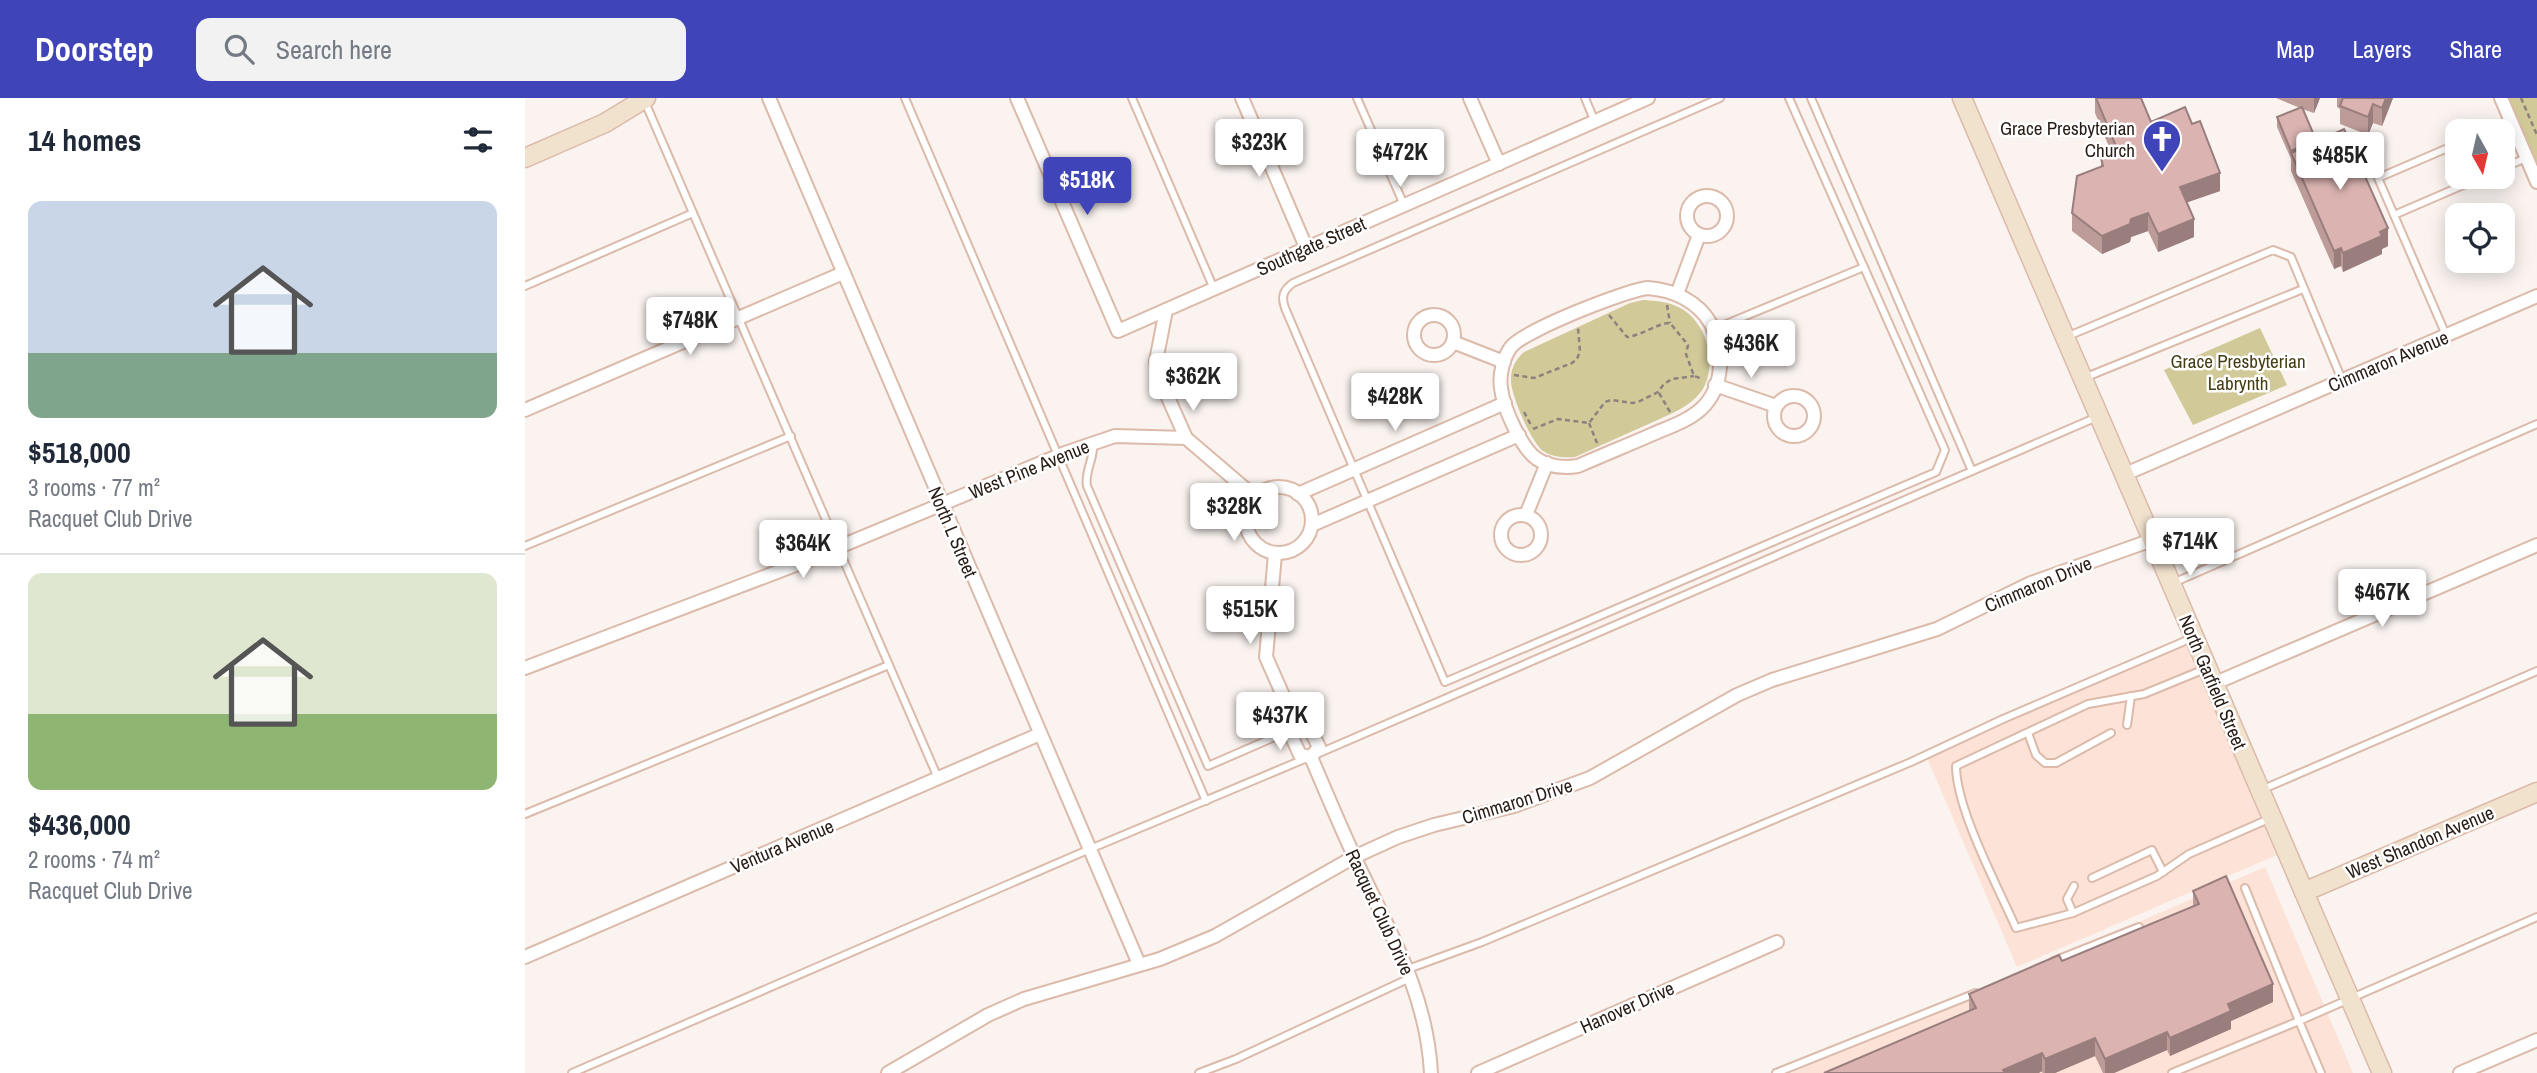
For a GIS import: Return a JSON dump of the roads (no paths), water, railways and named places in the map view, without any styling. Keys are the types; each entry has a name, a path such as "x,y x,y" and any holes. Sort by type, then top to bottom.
{"main road":[{"name":"North Garfield Street","path":"1962,98 2382,1073"},
{"path":"525,158 605,123 644,99"},
{"name":"West Shandon Avenue","path":"2304,892 2537,792"}],"street":[{"name":"North L Street","path":"769,98 941,506 1139,964"},
{"path":"1017,98 1118,331 1165,310"},
{"path":"1242,98 1306,247"},
{"path":"1470,98 1499,164"},
{"name":"Southgate Street","path":"1165,310 1648,98"},
{"path":"2501,98 2510,119"},
{"path":"2515,132 2537,183"},
{"path":"1677,294 1699,235"},
{"path":"525,410 843,273"},
{"path":"1648,288 1665,289 1677,294 1697,307 1713,330 1720,346 1720,374 1709,382 1704,407 1679,423 1578,466 1566,468 1547,463 1529,452 1505,403 1501,387 1501,373 1510,364 1510,349 1525,336 1623,293 1648,288"},
{"name":"Cimmaron Avenue","path":"2123,475 2537,296"},
{"path":"1165,310 1156,361 1162,384 1186,438 1255,498"},
{"path":"1453,342 1510,364"},
{"path":"1709,382 1776,406"},
{"path":"1299,494 1505,403"},
{"path":"1312,525 1519,435"},
{"name":"West Pine Avenue","path":"525,668 838,548 1093,443 1124,436 1186,438"},
{"path":"1526,515 1547,463"},
{"path":"1271,488 1289,489 1299,494 1309,505 1312,525 1309,535 1295,550 1275,554 1257,546 1246,528 1247,511 1255,498 1271,488"},
{"name":"Cimmaron Drive","path":"895,1072 988,1015 1024,999 1184,951 1354,858 1398,837 1434,825 1514,806 1590,778 1703,713 1761,685 1817,664 1907,640 1937,629 2043,578 2152,540"},
{"path":"2210,676 2537,545"},
{"name":"Racquet Club Drive","path":"1275,554 1266,657 1297,727 1291,735 1300,755 1311,757 1354,858 1410,973 1427,1029 1431,1073"},
{"name":"Ventura Avenue","path":"525,957 1040,734"},
{"name":"Hanover Drive","path":"1478,1073 1777,942"},
{"path":"2460,1073 2537,1040"}],"lane":[{"path":"905,98 1206,801"},
{"path":"1132,98 1214,289"},
{"path":"1357,98 1404,205"},
{"path":"1585,98 1595,122"},
{"path":"1720,98 1287,287 1283,301 1285,308 1445,682 1936,472 1945,450 1789,98"},
{"path":"1811,98 1972,471"},
{"path":"644,99 938,778"},
{"path":"2445,149 2378,178 2447,335"},
{"path":"2515,163 2526,158"},
{"path":"2394,215 2454,189"},
{"path":"525,286 693,213"},
{"path":"2065,338 2273,250 2291,257 2342,380"},
{"path":"1713,330 1864,267"},
{"path":"2083,379 2303,289"},
{"path":"572,1073 2098,416"},
{"path":"2171,584 2537,424"},
{"path":"525,546 791,436"},
{"path":"1093,443 1087,486 1208,766 1297,727"},
{"path":"1199,1073 1236,1059 1410,973 1898,767 2194,638"},
{"path":"525,814 889,665"},
{"path":"2260,790 2537,671"},
{"path":"2210,676 2144,694 2088,704 1957,766 1956,781 1973,831 2016,928 2073,913 2163,872 2189,854 2271,817"},
{"path":"2127,725 2131,696"},
{"path":"2028,733 2036,755 2045,762 2056,763 2111,733"},
{"path":"2092,878 2152,850 2163,872"},
{"path":"2073,913 2067,899 2074,886"},
{"path":"2245,888 2321,1073"},
{"path":"2172,1073 2537,917"},
{"path":"2048,964 2139,927"},
{"path":"1776,1073 1983,990"}],"place":[{"name":"Grace Presbyterian Church","path":"2162,173"}],"park label":[{"name":"Grace Presbyterian Labrynth","path":"2238,372"}]}
